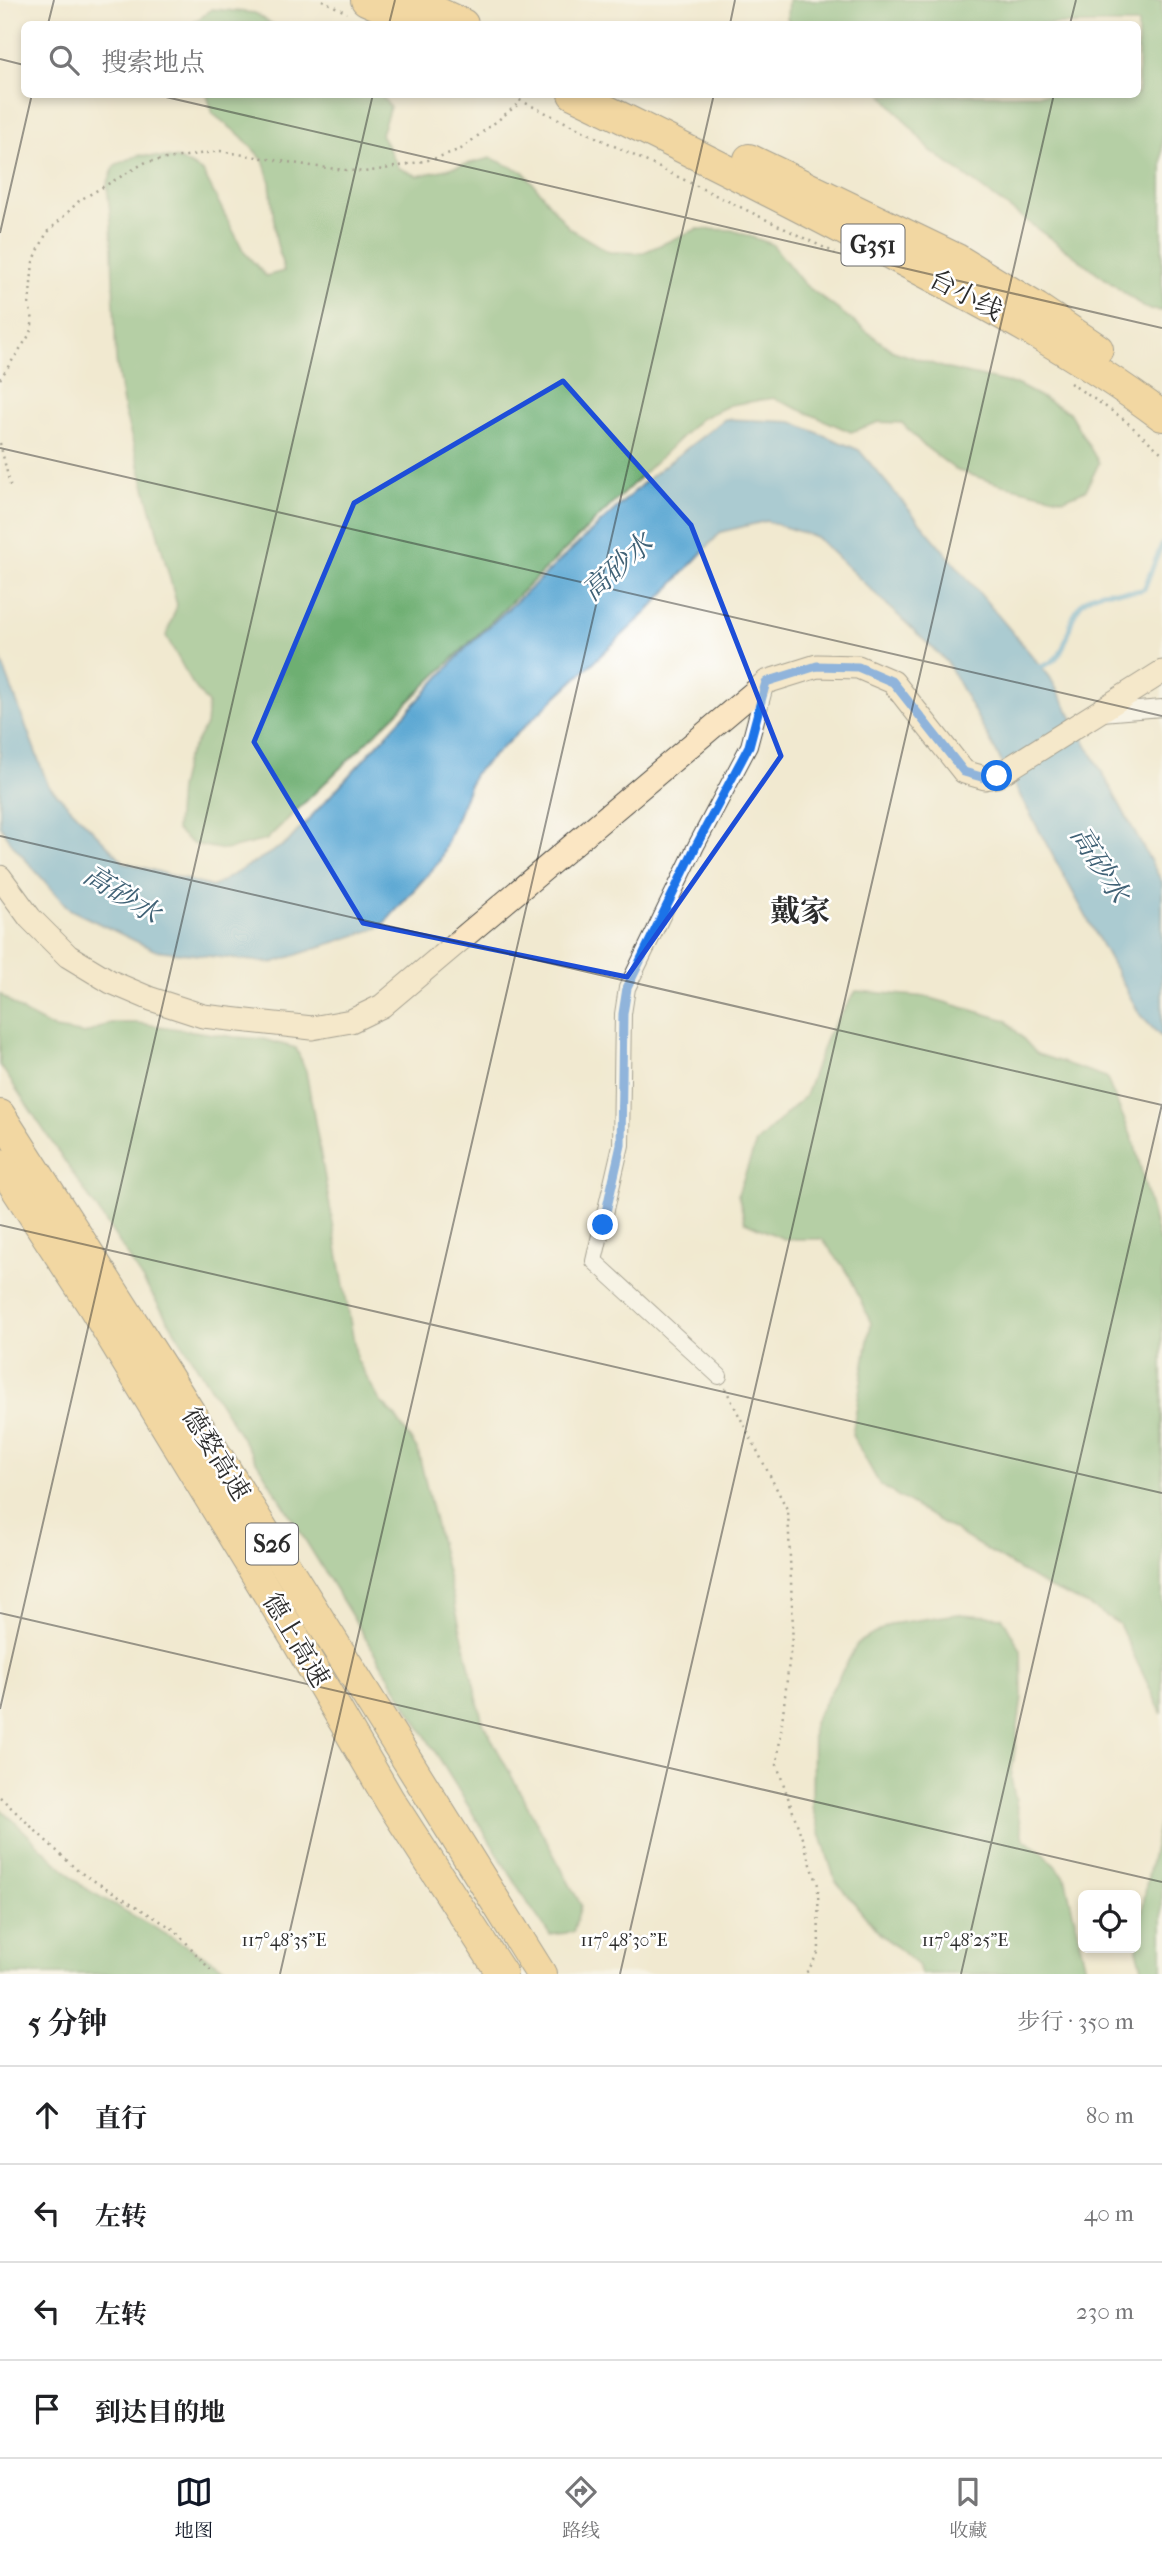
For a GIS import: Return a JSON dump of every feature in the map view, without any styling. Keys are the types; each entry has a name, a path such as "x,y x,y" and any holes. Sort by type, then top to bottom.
{"highway":[{"path":"366,0 414,21"},
{"path":"411,0 456,21"},
{"name":"台小线","path":"581,98 735,173 984,303 1065,351 1162,416"},
{"name":"台小线","path":"620,98 957,259 1037,308 1162,392"},
{"name":"德婺高速","path":"0,1115 164,1371 541,1974"},
{"name":"德上高速","path":"0,1164 114,1340 295,1638 390,1801 502,1974"}],"street":[{"path":"0,877 30,918 68,956 111,982 203,1016 313,1028 351,1020 382,1006 766,682 817,666 858,667 893,682 964,772 985,778 997,776 1162,672"},
{"path":"719,1376 594,1261 621,1145 623,1014 627,988 696,846 749,746 766,682"},
{"path":"1090,716 1162,708"}],"path":[{"path":"514,98 844,258"},
{"path":"0,379 30,334 33,320 29,305 33,262 46,234 80,200 146,162 220,151 318,167 364,172 385,169 433,159 461,149 522,102"},
{"path":"1069,383 1121,417 1162,453"},
{"path":"0,443 10,489"},
{"path":"719,1376 788,1511 793,1628 777,1765 818,1885 819,1951 808,1972 803,1974"},
{"path":"0,1797 78,1871 175,1930 214,1974"}],"highlighted area":[{"path":"563,381 691,525 781,756 627,977 363,923 254,742 354,503"}],"green space":[{"path":"788,0 1162,0 1162,311 1145,308 930,150 886,98 1141,98 1141,21 788,21"},
{"path":"212,9 255,13 267,21 196,21"},
{"path":"208,98 383,98 390,107 381,134 399,168 418,176 491,158 524,172 569,228 609,252 642,253 697,229 732,230 772,244 804,284 893,351 948,369 1018,385 1069,412 1099,463 1086,490 1064,499 999,484 956,470 923,445 902,423 879,422 851,432 773,398 730,405 700,419 266,840 225,850 193,844 176,830 179,789 186,759 206,725 208,704 192,683 166,636 177,605 124,410 116,360 111,221 107,185 115,165 139,155 179,159 203,172 244,252 266,276 284,271 276,240 270,182 263,160 241,136 213,114"},
{"path":"856,991 927,997 1006,1020 1037,1054 1106,1077 1134,1142 1162,1252 1162,1714 1119,1624 1088,1605 1046,1586 880,1485 852,1435 871,1323 848,1273 822,1239 784,1239 745,1222 738,1194 756,1143 805,1096 827,1036"},
{"path":"0,994 26,1014 55,1029 85,1034 111,1023 137,1023 263,1039 296,1048 306,1071 357,1360 380,1401 395,1416 418,1451 483,1723 581,1905 573,1932 550,1935 529,1905 119,1242 0,1065"},
{"path":"958,1614 1002,1617 1021,1650 1022,1697 1011,1778 1023,1839 1044,1853 1065,1877 1078,1934 1078,1953 1082,1953 1087,1974 921,1974 918,1965 879,1933 835,1880 812,1807 813,1723 858,1643 891,1624"},
{"path":"1162,1807 1162,1974 1144,1974 1138,1953 1141,1953 1141,1922"},
{"path":"0,1808 83,1887 236,1974 0,1974"}],"water":[{"name":"高砂水","path":"725,419 792,422 859,450 1050,677 1162,882 1162,1038 1140,1015 947,662 816,537 766,521 721,532 648,611 474,774 439,862 381,927 272,963 154,950 69,909 11,843 0,825 0,657 48,785 124,862 212,887 287,843 467,647 651,476"}],"waterway":[{"path":"1036,668 1049,664 1057,657 1063,648 1073,618 1085,600 1100,592 1144,589 1162,544"}],"district":[{"name":"戴家","path":"800,911"}],"route":[{"path":"603,1225 621,1145 623,1014 627,988 696,846 749,746 766,682 817,666 858,667 893,682 964,772 976,777 997,776"}]}
